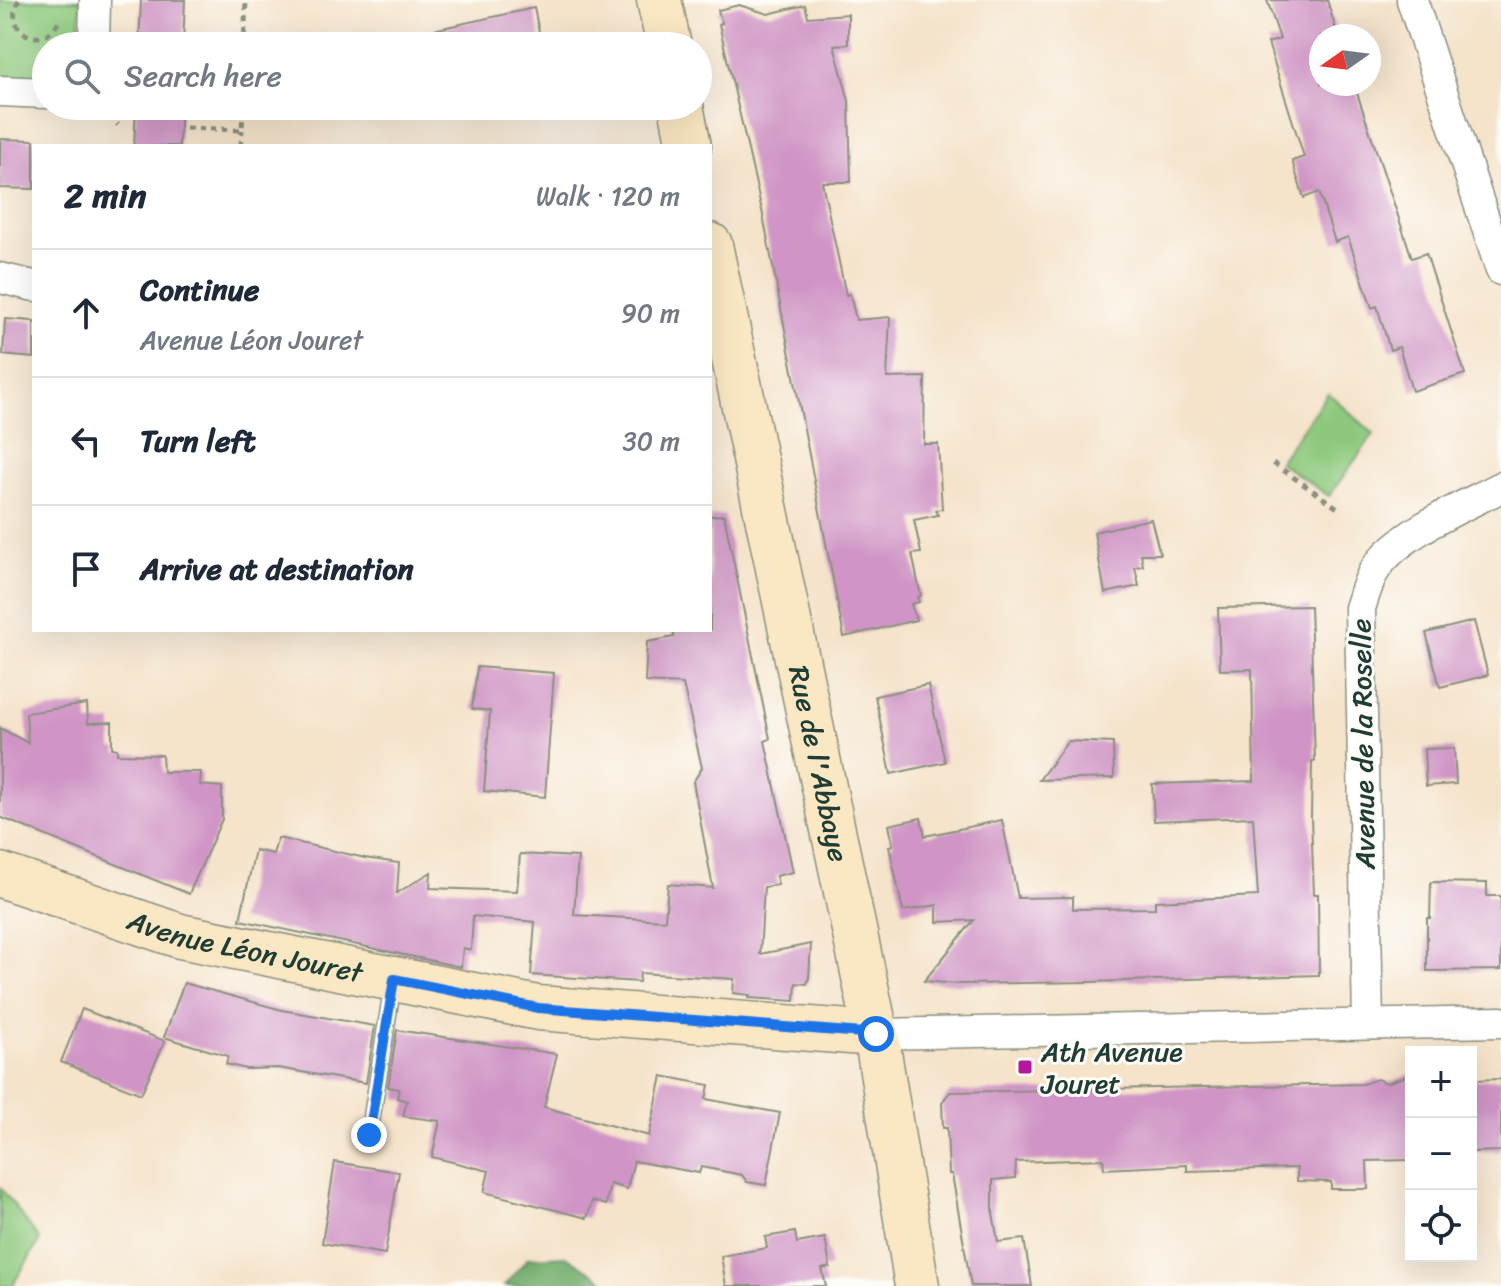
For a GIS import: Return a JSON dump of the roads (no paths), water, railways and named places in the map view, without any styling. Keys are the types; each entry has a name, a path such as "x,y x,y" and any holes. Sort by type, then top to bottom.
{"street":[{"path":"94,32 95,0"},
{"path":"659,0 666,32"},
{"path":"1412,0 1501,270"},
{"path":"0,91 32,92"},
{"path":"684,120 689,144"},
{"name":"Rue de l'Abbaye","path":"712,255 876,1034 917,1286"},
{"path":"0,278 32,286"},
{"name":"Avenue de la Roselle","path":"1368,1024 1360,608 1374,572 1391,552 1417,533 1501,487"},
{"name":"Avenue Léon Jouret","path":"0,875 180,936 538,1008 876,1034 1501,1022"}],"lane":[{"path":"369,1135 394,979"}],"place":[{"name":"Ath Avenue Jouret","path":"1025,1067"}]}
